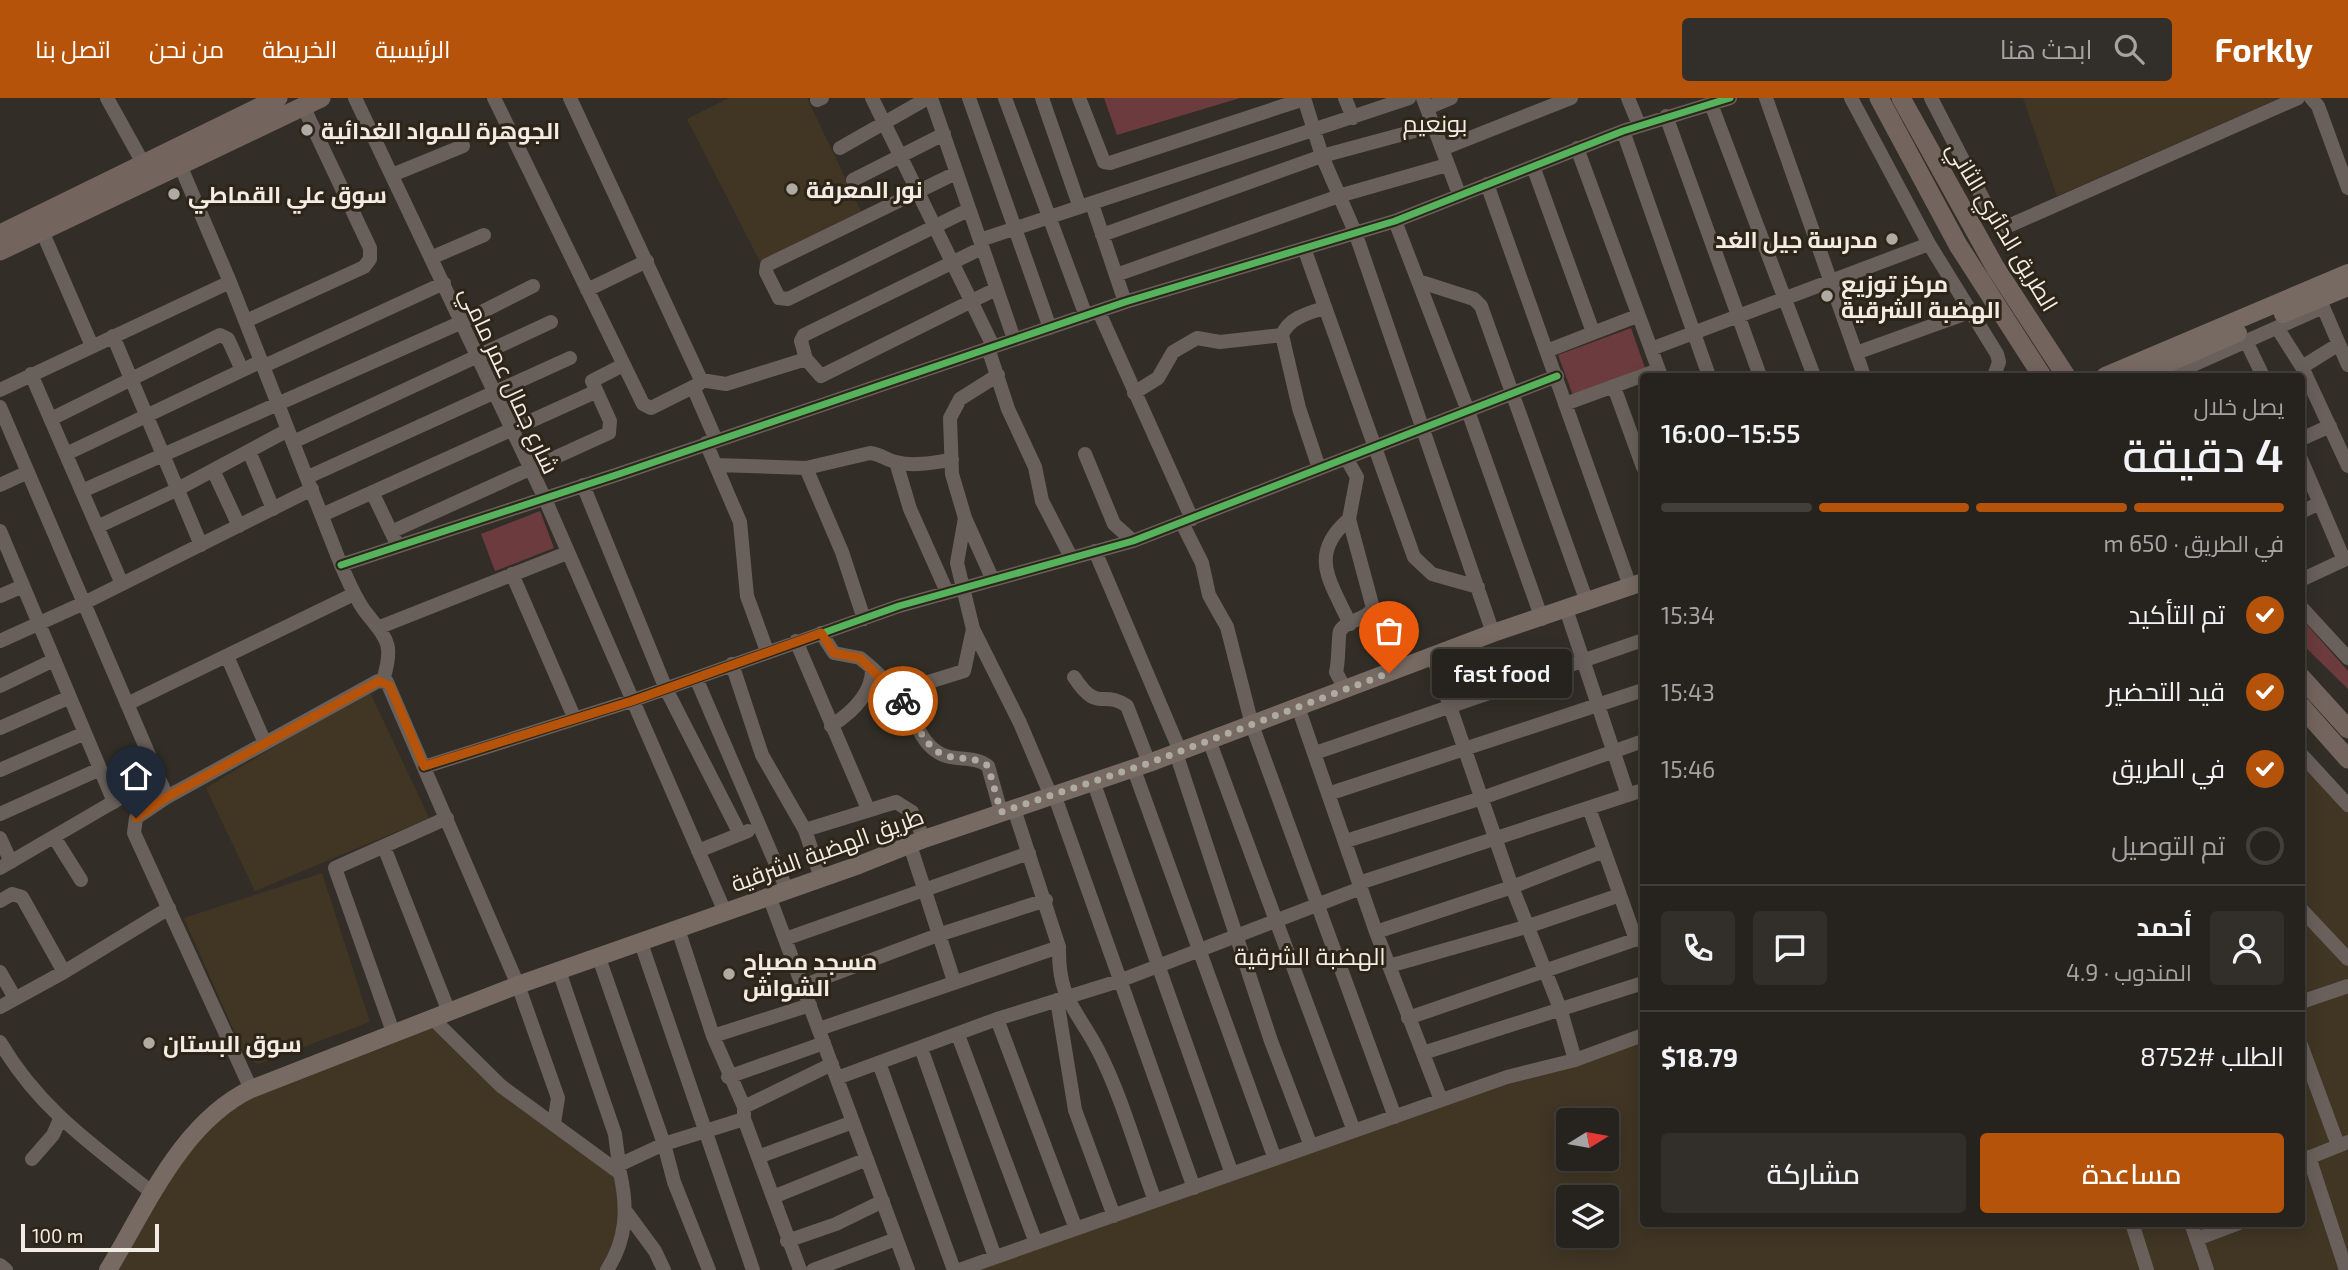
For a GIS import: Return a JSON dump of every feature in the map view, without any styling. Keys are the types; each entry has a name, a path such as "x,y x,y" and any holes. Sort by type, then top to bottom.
{"highway":[{"path":"0,251 180,165 278,98"},
{"name":"الطريق الدائري الثاني","path":"1879,98 1958,245 2040,373"},
{"name":"الطريق الدائري الثاني","path":"1901,98 1996,267 2064,373"},
{"path":"0,234 143,163 312,102"},
{"path":"2305,681 2348,729"},
{"path":"2305,711 2348,759"}],"main road":[{"path":"2146,373 2319,298 2348,274"},
{"path":"2113,373 2348,287"},
{"name":"طريق الهضبة الشرقية","path":"108,1270 191,1135 211,1113 251,1089 519,985 917,842 1178,752 1493,633 1637,584"}],"street":[{"path":"107,98 143,163"},
{"name":"شارع جمال عمر مامي","path":"355,98 433,257 545,499 725,912"},
{"path":"494,98 623,365 647,408 697,383 726,384 806,359"},
{"path":"570,98 647,261 697,383 716,465 740,522 747,596 768,651"},
{"path":"872,98 991,347 1008,409 1035,467 1042,500 1071,557"},
{"path":"840,148 929,98 944,134 1014,340"},
{"path":"969,98 1050,328"},
{"path":"1005,98 1047,217 1134,393 1187,521 1202,563 1209,595 1227,627 1252,725 1395,1117"},
{"path":"1042,98 1086,204 1102,235 1125,302"},
{"path":"1079,98 1098,153 1104,162 1110,163 1304,98 1322,156 1342,195 1425,428 1493,633"},
{"path":"1345,98 1353,118"},
{"path":"996,289 821,376 806,359 801,341 804,335 1015,228 1353,118 1384,103 1409,98"},
{"path":"1451,98 1425,103 1459,194"},
{"path":"1442,149 1571,98"},
{"path":"1628,98 1639,125"},
{"path":"341,565 545,499 1125,302 1395,221 1459,194 1534,169 1577,148 1639,125 1730,98"},
{"path":"1766,98 1863,373"},
{"path":"1851,98 1928,244 1997,354 1999,362 1995,373"},
{"path":"1931,98 1995,222 2006,226 2298,98"},
{"path":"2311,98 2318,106 2348,188"},
{"path":"246,321 364,267 370,259 370,248 312,102"},
{"path":"1711,104 1813,373"},
{"path":"1666,116 1759,373"},
{"path":"1102,235 1322,156 1433,126"},
{"path":"1623,131 1708,373"},
{"path":"853,180 944,134"},
{"path":"393,175 463,146"},
{"path":"1577,148 1659,373"},
{"path":"180,165 263,363 341,565 354,594 380,626 388,646 389,661 383,680 167,797 136,818 133,823 134,833 251,1089"},
{"path":"1116,275 1342,195 1447,165"},
{"path":"1534,169 1593,332"},
{"path":"956,173 767,265 766,272 779,298 788,299 968,210"},
{"path":"1488,184 1549,350 1565,404 1637,584"},
{"path":"1395,221 1468,411 1542,618"},
{"path":"42,231 92,346"},
{"path":"433,257 484,235"},
{"path":"1651,349 1739,317 1782,297 1830,282 1928,244"},
{"path":"1304,248 1382,470 1419,565 1444,579 1478,587"},
{"path":"587,290 647,261"},
{"path":"1418,281 1478,302 1587,601"},
{"path":"0,390 230,282"},
{"path":"66,454 242,370 444,284"},
{"path":"82,491 461,322 533,286"},
{"path":"2175,373 2278,329 2319,298 2348,365"},
{"path":"1319,468 1299,408 1282,335 1287,326 1302,315 1324,307"},
{"path":"1856,353 1970,312"},
{"path":"1549,350 1637,316"},
{"path":"97,527 250,451 479,358 551,322"},
{"path":"2278,329 2305,373"},
{"path":"51,419 220,335 228,339 242,370"},
{"path":"1134,393 1158,378 1173,352 1197,338 1220,342 1282,335"},
{"path":"113,336 161,456 201,545"},
{"path":"2247,344 2262,373"},
{"path":"2302,367 2339,344"},
{"path":"0,641 84,603 273,509 310,483 570,358"},
{"path":"391,532 529,467 609,433 610,421 592,381 623,365"},
{"path":"2305,373 2348,466"},
{"path":"32,374 122,584"},
{"path":"992,578 965,518 952,474 950,418 960,399 998,375"},
{"path":"424,766 632,701 796,641 954,590 1133,541 1557,376"},
{"path":"1565,404 1640,379"},
{"path":"1614,387 1640,459"},
{"path":"322,516 595,392"},
{"path":"0,407 167,797"},
{"path":"2305,437 2330,426"},
{"path":"250,451 273,509"},
{"path":"716,465 806,468 870,453 880,454 896,462 952,460"},
{"path":"1085,454 1114,524 1133,541"},
{"path":"1345,689 1336,671 1340,661 1339,634 1350,624 1367,616 1373,608 1349,519 1357,477 1346,458"},
{"path":"896,462 910,509 954,590 1053,795 1194,1188"},
{"path":"806,468 842,552 864,619"},
{"path":"2305,468 2320,503 2342,537 2346,559 2305,578"},
{"path":"213,470 239,526"},
{"path":"1357,477 1382,470"},
{"path":"0,485 28,472"},
{"path":"583,485 666,689 740,834"},
{"path":"373,494 398,547"},
{"path":"2305,510 2320,503"},
{"path":"954,590 965,518"},
{"path":"1349,519 1333,533 1325,548 1324,561 1350,624"},
{"path":"0,531 5,556 23,586 114,802"},
{"path":"1095,551 1178,752 1237,936 1311,1146"},
{"path":"380,626 567,553"},
{"path":"512,574 574,718"},
{"path":"0,596 23,586"},
{"path":"127,704 354,594"},
{"path":"1566,610 1628,795"},
{"path":"2305,611 2348,658"},
{"path":"905,704 919,685 964,671 973,629"},
{"path":"821,633 834,653 860,658 872,668 905,704 923,736 936,752 947,756 977,758 988,766 1029,853 1046,900 1059,947 1061,999 1075,1110 1114,1216"},
{"path":"796,641 868,809"},
{"path":"1315,754 1640,641"},
{"path":"227,656 265,743"},
{"path":"1433,657 1512,887 1561,1011 1575,1060"},
{"path":"0,685 54,660"},
{"path":"732,664 762,755 805,830 821,878"},
{"path":"831,726 859,704 873,677 872,668"},
{"path":"1074,677 1087,696 1095,701 1119,701 1127,706 1141,765 1197,951 1275,1159"},
{"path":"696,678 740,778 758,827 788,890"},
{"path":"383,680 390,686 519,985 558,1098 554,1123"},
{"path":"1328,794 1640,691"},
{"path":"0,728 70,697"},
{"path":"1298,706 1376,932 1441,1100"},
{"path":"0,770 85,733"},
{"path":"1209,740 1354,1131"},
{"path":"1346,841 1482,799 1640,742"},
{"path":"2305,764 2348,805"},
{"path":"0,814 100,769"},
{"path":"0,838 6,865 158,776"},
{"path":"1093,781 1232,1174"},
{"path":"620,1169 664,1144 704,1132 835,1071 878,1063 997,1019 1119,981 1319,905 1360,886 1640,791"},
{"path":"805,830 896,802 907,807 917,842 924,890 954,981"},
{"path":"1408,1017 1640,939 1620,894 1589,808"},
{"path":"393,1032 335,869 340,864 447,818"},
{"path":"698,852 758,827"},
{"path":"54,837 81,880"},
{"path":"384,847 441,1015 501,1086 620,1169"},
{"path":"1376,932 1512,887 1604,851"},
{"path":"785,939 1029,853"},
{"path":"0,901 12,894 22,897 64,972"},
{"path":"1389,966 1529,926 1620,894"},
{"path":"769,896 908,1270"},
{"path":"803,986 938,934 1046,900"},
{"path":"0,1007 64,972 169,908"},
{"path":"2305,913 2348,959"},
{"path":"678,929 713,1036 744,1113 787,1241 800,1270"},
{"path":"641,943 704,1132 754,1270"},
{"path":"728,1077 954,981 1059,947"},
{"path":"599,958 664,1144 674,1182 709,1270"},
{"path":"559,971 615,1134 627,1213 612,1267"},
{"path":"0,972 15,998"},
{"path":"1423,1053 1485,1031 1561,1011 1640,985"},
{"path":"2305,1001 2348,986"},
{"path":"1061,999 1098,1051 1155,1201"},
{"path":"713,1036 810,1004"},
{"path":"997,1019 1076,1229"},
{"path":"958,1035 1036,1243"},
{"path":"878,1063 957,1270 1507,1077 1575,1060 1640,1036"},
{"path":"0,1042 20,1076 60,1119 154,1194"},
{"path":"921,1048 995,1257"},
{"path":"2305,1054 2343,1143 2305,1159 2346,1270"},
{"path":"32,1159 53,1135 60,1119"},
{"path":"758,1157 853,1122"},
{"path":"53,1135 93,1144"},
{"path":"773,1197 867,1159"},
{"path":"787,1241 836,1224 883,1200"},
{"path":"627,1213 655,1251 664,1270"},
{"path":"2133,1227 2147,1270"},
{"path":"2192,1227 2207,1270"},
{"path":"2197,1239 2228,1227"},
{"path":"813,1270 896,1240"},
{"path":"0,1265 6,1270"}],"shaded area":[{"path":"729,98 807,98 861,211 760,262 687,119"},
{"path":"1104,98 1240,98 1117,135"},
{"path":"2023,98 2280,98 2057,196"},
{"path":"1631,328 1646,371 1574,398 1558,355"},
{"path":"540,511 554,548 495,571 481,534"},
{"path":"2305,623 2348,671 2348,689 2305,647"},
{"path":"369,690 429,818 255,891 206,788"},
{"path":"2311,765 2348,805 2348,1270 959,1270 1640,1036 1640,1227 2305,1227 2305,770"},
{"path":"322,873 370,1022 258,1064 246,1058 184,918"},
{"path":"432,1018 459,1046 620,1173 627,1213 607,1270 108,1270 211,1113"}],"cycle path":[{"path":"341,565 619,474 1125,302 1395,221 1623,131 1730,98"},
{"path":"424,767 631,701 899,606 1133,541 1557,376"}],"way so far":[{"path":"903,701 923,736 936,752 947,756 977,758 988,766 1001,812 1149,763 1389,673"}],"place":[{"name":"الجوهرة للمواد الغدائية","path":"307,130"},
{"name":"نور المعرفة","path":"792,189"},
{"name":"سوق علي القماطي","path":"174,194"},
{"name":"مدرسة جيل الغد","path":"1892,239"},
{"name":"مركز توزيع الهضبة الشرقية","path":"1827,296"},
{"name":"fast food","path":"1389,673"},
{"name":"مسجد مصباح الشواش","path":"729,974"},
{"name":"سوق البستان","path":"149,1043"}],"district":[{"name":"بونعيم","path":"1435,122"},
{"name":"الهضبة الشرقية","path":"1310,955"}],"route":[{"path":"136,818 167,797 383,680 390,686 424,766 632,701 821,633 834,653 860,658 903,701"}]}
